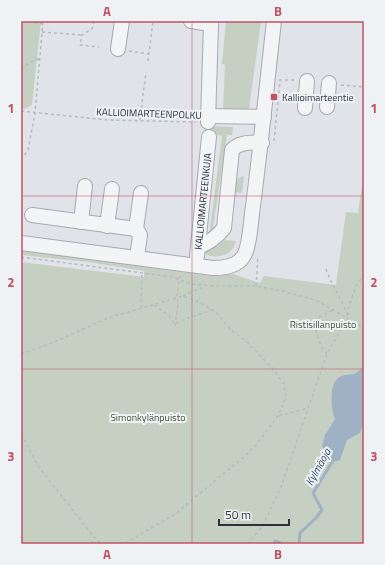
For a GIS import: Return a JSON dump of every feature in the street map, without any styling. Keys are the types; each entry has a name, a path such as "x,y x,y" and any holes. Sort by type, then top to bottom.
{"street":[{"path":"118,49 122,21"},
{"path":"191,21 211,24 208,119 266,131"},
{"path":"21,243 214,268 225,268 236,264 244,256 249,234 266,131 274,21"},
{"path":"305,108 307,81"},
{"path":"327,107 329,83"},
{"path":"198,241 206,244 217,237 224,228 232,150 236,146 252,142 266,131"},
{"name":"KALLIOIMARTEENKUJA","path":"196,266 209,137"},
{"path":"81,222 85,186"},
{"path":"107,226 112,189"},
{"path":"138,258 140,235 136,229 141,193"},
{"path":"32,215 136,229"}],"path":[{"path":"21,160 28,150 35,113 43,22 22,21"},
{"path":"42,32 82,35 92,29 94,21"},
{"path":"148,61 153,21"},
{"path":"82,35 80,45 99,47"},
{"path":"21,69 40,58"},
{"path":"140,120 146,72"},
{"name":"KALLIOIMARTEENPOLKU","path":"21,111 107,120 208,119"},
{"path":"21,257 142,272 173,277 190,284 204,286 256,286 316,300 364,328"},
{"path":"326,269 332,284 343,303 348,318"},
{"path":"141,308 142,272"},
{"path":"247,544 262,527 281,487 327,354 348,318 348,310 355,288 364,274"},
{"path":"175,325 178,304 177,298 181,280"},
{"path":"21,354 52,343 108,318 183,296 204,286"},
{"path":"124,544 175,514 244,456 256,444 278,416 286,398 284,384 273,369 248,342 230,329 217,313 199,302 183,296"},
{"path":"154,304 168,315 175,325"},
{"path":"175,325 186,319 212,310"},
{"path":"327,354 321,346 314,325 317,318 333,310"},
{"path":"278,416 308,408"},
{"path":"21,434 38,466 101,544"}],"green space":[{"path":"21,21 41,21 32,105 24,109 21,109"},
{"path":"226,21 261,21 249,109 223,109 225,65 222,64"},
{"path":"210,126 233,127 232,135 227,135 213,227 220,227 209,236 222,136 209,133"},
{"name":"Simonkylänpuisto","path":"364,170 364,544 21,544 21,262 144,277 144,271 88,262 21,255 21,250 211,276 233,274 260,283 264,276 336,285 346,212 358,213"},
{"path":"244,176 242,193 233,192 234,180"},
{"path":"225,240 236,241 232,250 228,253 219,256 210,256 205,254 206,250"}],"water":[{"path":"364,367 364,422 360,433 347,440 340,460 332,462 322,446 325,435 335,419 332,404 333,386 338,378 344,375 354,374"}],"waterway":[{"name":"Kylmäoja","path":"299,544 300,533 322,510 313,493 334,459"},
{"name":"Kylmäoja","path":"274,544 275,541 284,544"}],"place":[{"name":"Kallioimarteentie","path":"274,97"}],"park label":[{"name":"Ristisillanpuisto","path":"323,324"}]}
